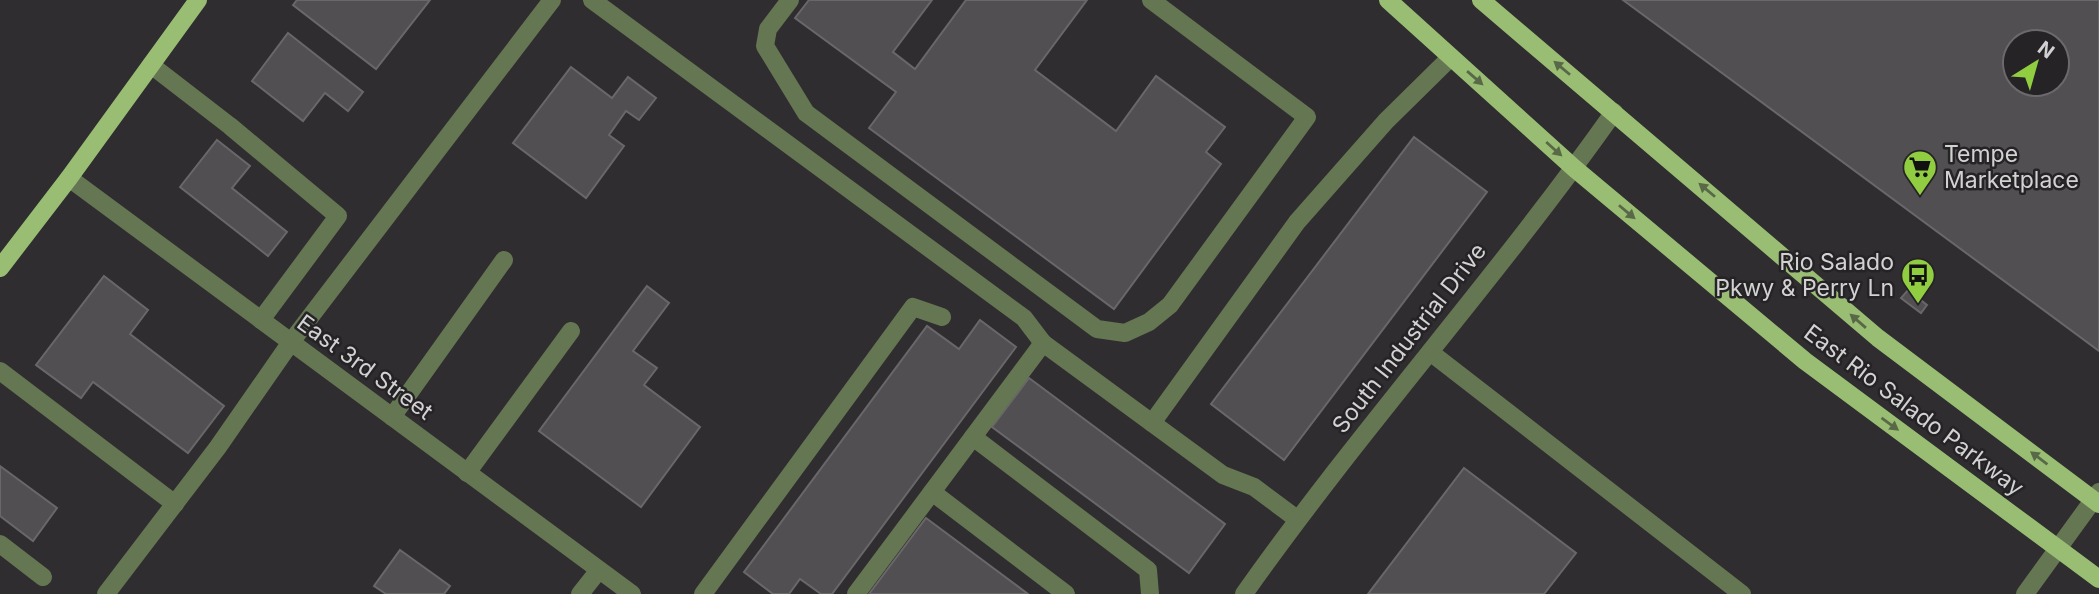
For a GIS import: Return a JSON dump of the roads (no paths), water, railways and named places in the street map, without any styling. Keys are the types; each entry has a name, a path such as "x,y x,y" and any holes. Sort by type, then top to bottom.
{"main road":[{"path":"0,268 198,0"},
{"name":"East Rio Salado Parkway","path":"1388,0 1574,168 1805,361 2099,579"},
{"name":"East Rio Salado Parkway","path":"1481,0 1878,338 2097,498"}],"street":[{"path":"106,594 218,447 290,342 552,0"},
{"path":"592,0 1024,318 1043,343 1223,475 1254,487 1297,519"},
{"path":"790,0 768,29 765,46 806,113 1097,329 1125,333 1149,322 1170,304 1307,117 1151,0"},
{"path":"1152,422 1297,222 1387,121 1451,57"},
{"path":"151,65 230,126 338,216 261,320"},
{"name":"South Industrial Drive","path":"1244,594 1297,519 1574,168 1614,112"},
{"name":"East 3rd Street","path":"69,178 632,594"},
{"path":"393,418 504,260"},
{"path":"703,594 913,307 942,317"},
{"path":"467,473 571,331"},
{"path":"856,594 1043,343"},
{"path":"1430,352 1742,594"},
{"path":"0,371 175,504"},
{"path":"973,436 1148,570 1150,594"},
{"path":"932,492 1066,594"},
{"path":"2025,594 2097,498"},
{"path":"0,544 43,577"},
{"path":"580,594 599,570"}],"place":[{"name":"Tempe Marketplace","path":"1920,197"},
{"name":"Rio Salado Pkwy & Perry Ln","path":"1918,305"}]}
